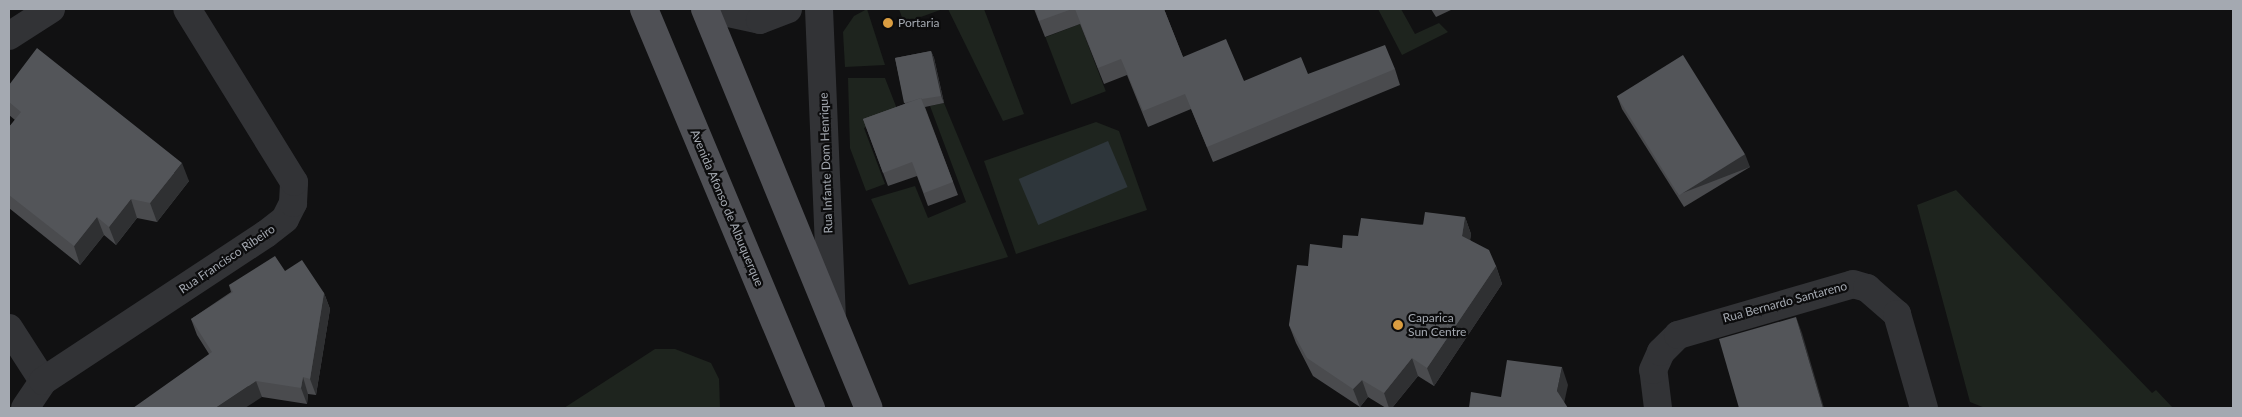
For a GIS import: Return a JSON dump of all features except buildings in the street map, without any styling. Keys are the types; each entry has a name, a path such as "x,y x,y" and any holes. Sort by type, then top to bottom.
{"main road":[{"name":"Avenida Afonso de Albuquerque","path":"644,9 811,408"},
{"path":"704,9 869,408"}],"street":[{"path":"9,36 50,9"},
{"name":"Rua Francisco Ribeiro","path":"24,408 43,380 266,234 285,219 293,203 294,182 187,9"},
{"path":"710,9 760,20 788,9"},
{"name":"Rua Infante Dom Henrique","path":"819,9 832,316"},
{"name":"Rua Bernardo Santareno","path":"1658,408 1654,370 1661,352 1678,335 1853,284 1867,288 1897,314 1924,408"},
{"path":"9,328 43,380"}],"shaded area":[{"path":"867,9 885,65 845,67 843,32 854,16"},
{"path":"899,9 943,9 904,23"},
{"path":"948,9 984,9 1024,114 1003,121"},
{"path":"1378,9 1401,9 1415,34 1439,23 1448,32 1402,55"},
{"path":"1080,24 1106,91 1071,104 1045,37"},
{"path":"848,78 885,78 899,114 864,128 885,184 866,191 850,148"},
{"path":"944,103 1008,257 909,285 871,199 915,186 928,218 966,202 930,106"},
{"path":"1096,122 1119,131 1147,210 1016,254 984,161"},
{"path":"1108,141 1128,187 1038,225 1019,179"},
{"path":"1956,190 2152,393 2156,390 2173,408 1985,408 1970,402 1917,205"},
{"path":"655,349 675,349 711,363 719,379 720,408 564,408"}],"place":[{"name":"Portaria","path":"888,23"},
{"name":"Caparica Sun Centre","path":"1398,325"}]}
